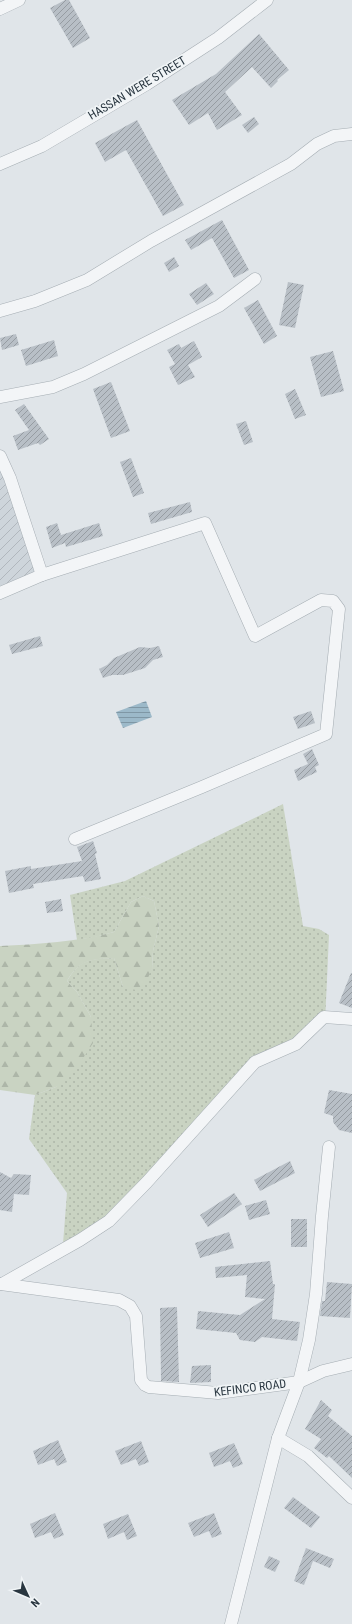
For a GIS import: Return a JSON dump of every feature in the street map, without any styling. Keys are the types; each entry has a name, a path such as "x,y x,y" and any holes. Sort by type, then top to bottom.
{"street":[{"path":"0,9 19,0"},
{"name":"HASSAN WERE STREET","path":"0,164 42,146 147,84 218,38 267,0"},
{"path":"0,311 35,301 87,280 150,241 291,164 317,144 334,136 352,134"},
{"path":"0,397 54,387 84,374 219,306 255,279"},
{"path":"0,456 10,478 42,575"},
{"path":"0,593 42,575 205,523 255,636 321,600 333,601 339,609 326,734 75,839"},
{"path":"1,1284 80,1240 109,1221 147,1182 255,1062 296,1044 324,1017 352,1019"},
{"path":"232,1624 278,1438 299,1382 309,1340 316,1294 329,1147"},
{"name":"KEFINCO ROAD","path":"1,1284 119,1300 130,1306 136,1316 141,1380 149,1387 218,1393 299,1382 323,1371 352,1364"},
{"path":"278,1438 308,1456 352,1498"}],"shaded area":[{"path":"0,464 44,576 0,594"}],"green space":[{"path":"283,804 303,926 319,929 329,935 325,1023 257,1066 113,1222 62,1256 67,1193 29,1139 35,1095 56,1087 91,1017 77,992 67,981 76,968 81,964 92,960 114,958 123,987 152,969 153,951 159,926 154,901 143,896 131,902 114,932 77,940 70,895 125,881"},
{"path":"143,896 154,901 159,926 153,951 152,969 146,982 136,990 123,987 114,958 92,960 81,965 67,981 77,992 91,1017 93,1043 78,1066 56,1087 35,1095 0,1090 0,946 72,940 114,932 131,902"}],"water":[{"path":"146,701 152,717 123,728 116,712"}],"building":[{"path":"65,0 69,0 90,38 73,48 50,8"},
{"path":"259,34 289,70 277,80 278,81 271,88 252,67 225,92 242,115 217,130 208,113 189,125 172,100 216,74"},
{"path":"254,117 259,124 248,133 242,125"},
{"path":"137,120 184,205 163,216 126,150 105,162 95,143"},
{"path":"222,220 249,270 234,278 212,238 191,250 185,240"},
{"path":"174,257 179,266 169,272 164,263"},
{"path":"288,282 304,285 295,328 279,325"},
{"path":"206,283 214,294 197,305 189,294"},
{"path":"258,300 277,336 264,344 244,308"},
{"path":"16,334 19,345 2,350 0,338"},
{"path":"54,340 58,356 26,366 21,350"},
{"path":"194,341 202,357 188,365 195,377 178,385 169,367 175,364 167,350 179,344 181,348"},
{"path":"333,351 344,391 321,397 310,357"},
{"path":"111,382 130,431 111,438 93,389"},
{"path":"295,389 306,415 295,419 285,394"},
{"path":"24,404 49,439 40,445 38,443 18,450 13,436 29,430 15,410"},
{"path":"246,421 253,442 244,445 236,424"},
{"path":"131,458 144,493 133,497 120,462"},
{"path":"190,502 192,512 151,524 148,513"},
{"path":"57,523 61,535 99,523 103,536 66,547 65,543 52,548 46,527"},
{"path":"40,636 43,646 12,654 9,645"},
{"path":"159,646 163,657 153,660 145,668 123,675 112,675 103,678 99,669 107,665 114,658 140,647 150,648"},
{"path":"311,711 315,723 298,729 293,717"},
{"path":"312,749 319,765 315,767 317,772 298,781 294,770 308,764 303,754"},
{"path":"93,841 97,853 95,854 101,879 85,882 83,876 33,884 34,888 9,893 5,871 31,866 31,869 82,861 77,847"},
{"path":"61,899 63,911 47,913 45,902"},
{"path":"352,973 352,1008 339,1003"},
{"path":"329,1090 352,1094 352,1133 339,1130 333,1122 333,1116 324,1113"},
{"path":"290,1161 295,1173 260,1191 254,1180"},
{"path":"0,1172 11,1178 14,1174 31,1175 29,1195 14,1194 12,1212 0,1210"},
{"path":"234,1193 242,1204 208,1227 200,1215"},
{"path":"266,1200 270,1214 249,1220 245,1206"},
{"path":"291,1219 307,1219 307,1247 291,1247"},
{"path":"229,1232 234,1248 200,1258 195,1243"},
{"path":"270,1261 273,1284 275,1284 272,1319 300,1322 297,1341 262,1337 255,1342 240,1340 236,1333 196,1329 198,1311 240,1315 265,1299 245,1297 247,1275 216,1278 215,1267"},
{"path":"327,1282 352,1284 350,1318 320,1316 322,1301 325,1301"},
{"path":"177,1307 179,1382 161,1381 160,1308"},
{"path":"211,1365 211,1382 190,1383 192,1366"},
{"path":"321,1400 332,1410 328,1416 352,1436 352,1478 329,1456 327,1458 314,1448 321,1439 305,1429"},
{"path":"58,1440 67,1462 57,1466 54,1459 38,1465 33,1451"},
{"path":"141,1441 149,1462 139,1466 136,1459 121,1465 115,1451"},
{"path":"234,1443 243,1464 233,1468 230,1461 214,1467 209,1453"},
{"path":"293,1497 320,1517 311,1528 284,1508"},
{"path":"55,1513 64,1535 54,1539 51,1532 35,1538 30,1524"},
{"path":"214,1513 222,1534 212,1538 209,1531 194,1537 188,1523"},
{"path":"128,1514 137,1536 127,1540 124,1532 108,1539 103,1524"},
{"path":"306,1548 334,1559 330,1568 313,1561 304,1585 294,1581"},
{"path":"269,1556 280,1561 275,1572 264,1567"}]}
